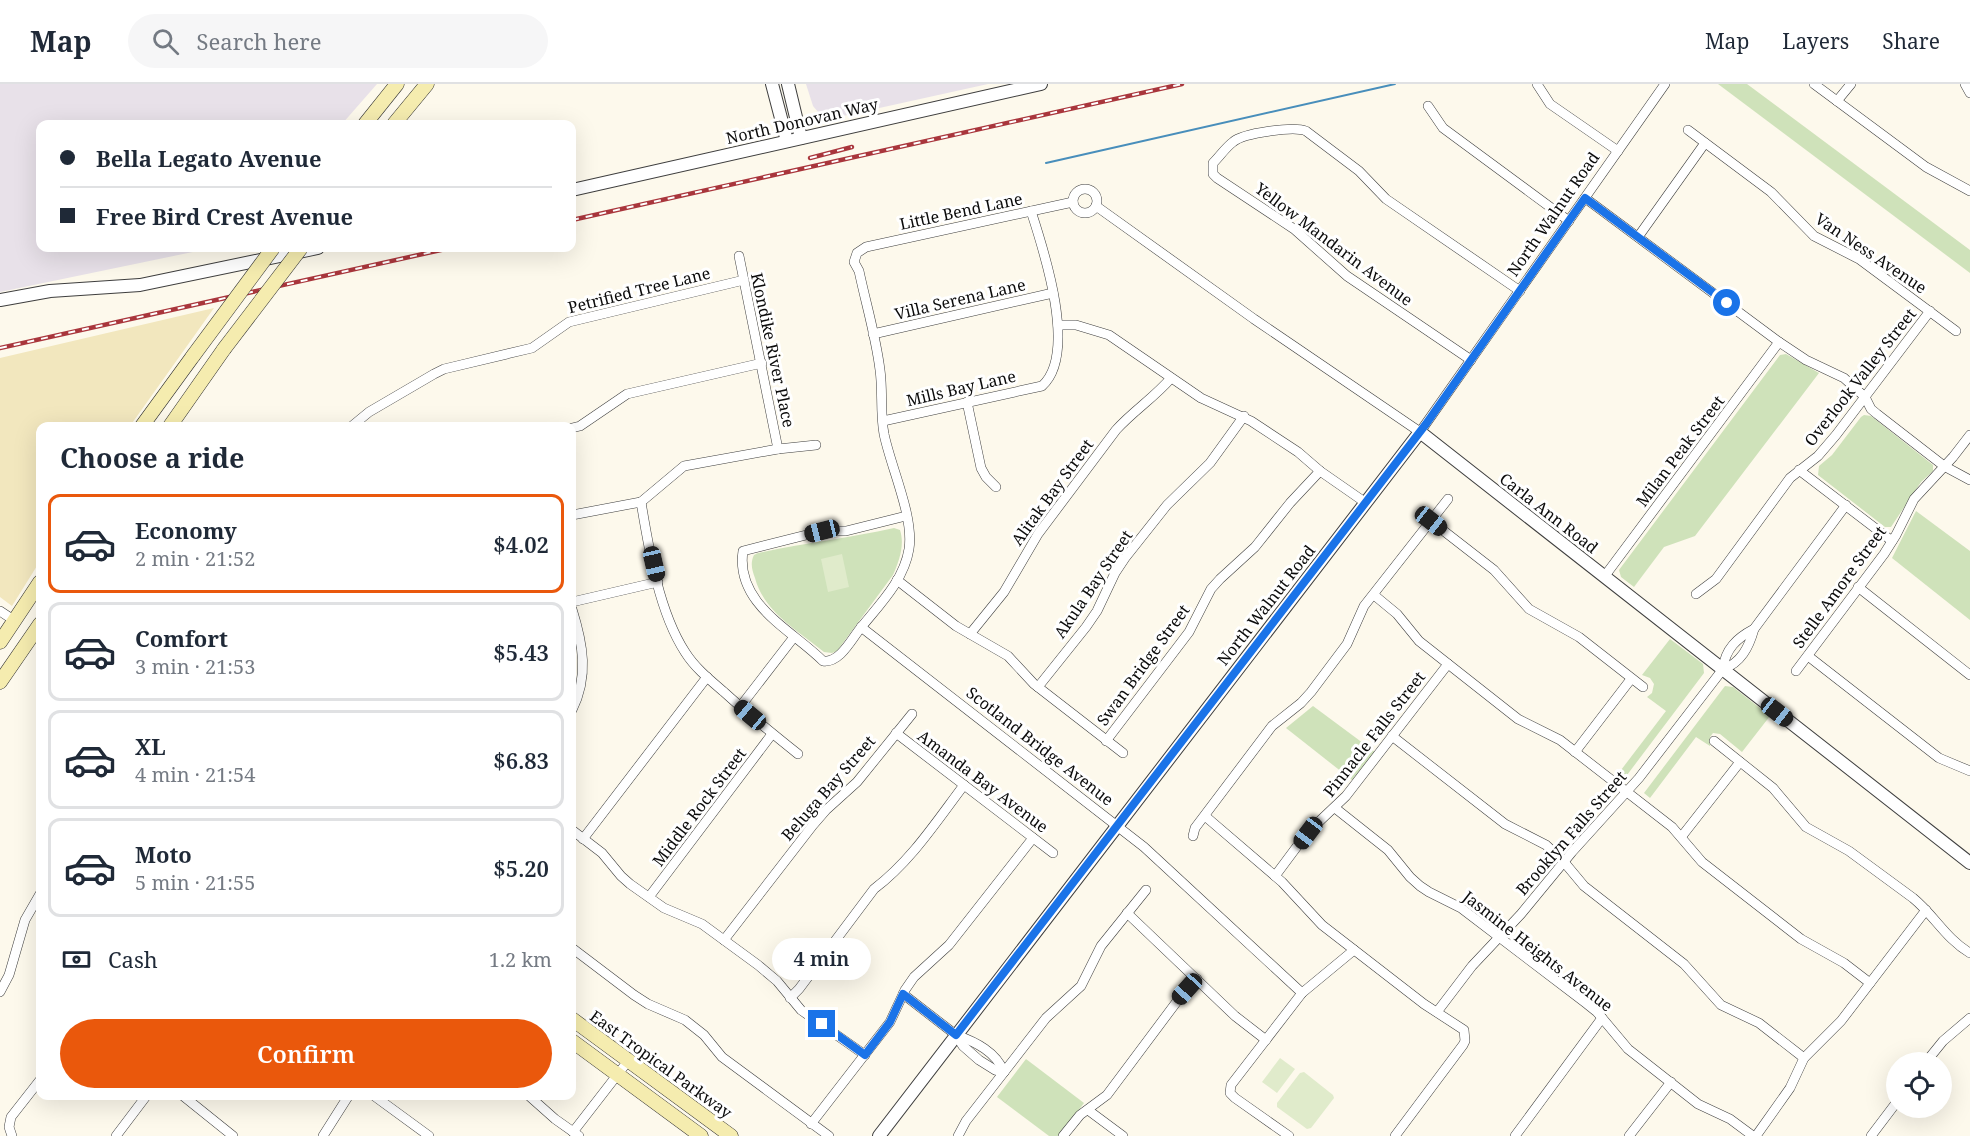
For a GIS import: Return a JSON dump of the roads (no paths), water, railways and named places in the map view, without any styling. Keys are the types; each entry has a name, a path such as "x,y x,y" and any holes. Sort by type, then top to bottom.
{"main road":[{"path":"368,120 397,84"},
{"path":"397,120 427,84"},
{"path":"145,422 270,252"},
{"path":"173,422 298,252"},
{"path":"0,642 36,588"},
{"path":"15,621 36,633"},
{"path":"0,682 36,639"},
{"name":"East Tropical Parkway","path":"576,1022 731,1136"},
{"name":"East Tropical Parkway","path":"576,1044 700,1136"}],"street":[{"path":"772,84 787,141"},
{"path":"788,84 801,138"},
{"name":"North Donovan Way","path":"576,189 1041,84"},
{"path":"1537,84 1550,104 1618,151"},
{"name":"North Walnut Road","path":"879,1136 1420,432 1665,84"},
{"path":"1814,84 1926,167 1970,190"},
{"path":"1837,101 1851,84"},
{"path":"1965,84 1970,93"},
{"path":"1428,106 1443,128 1495,169 1569,221"},
{"name":"Yellow Mandarin Avenue","path":"1471,360 1347,276 1294,229 1217,178 1213,174 1213,162 1233,141 1240,137 1299,128 1359,171 1386,199 1520,291"},
{"name":"Van Ness Avenue","path":"1688,130 1771,192 1814,236 1859,259 1956,331"},
{"path":"1638,237 1705,143"},
{"name":"Carla Ann Road","path":"1086,189 1096,195 1096,206 1091,212 1083,213 1077,209 1074,202 1075,194 1086,189"},
{"path":"1585,198 1779,342 1806,360 1844,378 1865,397 1871,409 1877,414 1944,466 1970,480"},
{"name":"Little Bend Lane","path":"873,334 859,271 854,262 857,253 866,247 1074,202"},
{"name":"Carla Ann Road","path":"1096,206 1254,319 1420,432 1970,863"},
{"path":"1031,211 1040,237 1058,325 1076,325 1109,335 1201,398 1244,416 1298,452 1320,471 1366,503"},
{"path":"0,300 50,291 140,285 299,252"},
{"name":"Klondike River Place","path":"739,256 778,449"},
{"name":"Petrified Tree Lane","path":"357,422 369,412 444,369 532,348 569,322 744,280"},
{"name":"Villa Serena Lane","path":"873,334 1053,293"},
{"name":"Overlook Valley Street","path":"1696,594 1716,579 1784,485 1818,456 1930,311"},
{"name":"Mills Bay Lane","path":"883,421 1042,386 1052,370 1056,355 1060,336 1058,325"},
{"path":"873,334 882,385 884,434 906,516 910,534 905,565 897,580 861,627 834,661 829,662 823,661 769,616 750,590 741,564 743,551 822,531 846,531 906,516"},
{"name":"Milan Peak Street","path":"1604,577 1779,342"},
{"path":"576,427 627,394 762,363"},
{"name":"Alitak Bay Street","path":"970,634 1004,592 1038,534 1116,430 1130,414 1160,391 1171,378"},
{"path":"967,402 981,468 996,487"},
{"name":"Akula Bay Street","path":"1038,687 1097,611 1115,573 1125,558 1167,505 1210,463 1244,416"},
{"name":"Stelle Amore Street","path":"1796,671 1892,541 1914,500 1970,435"},
{"path":"576,514 641,502 684,465 816,445"},
{"path":"1799,470 1892,541"},
{"name":"Swan Bridge Street","path":"1106,741 1189,632 1211,590 1255,547 1290,503 1320,471"},
{"path":"1194,836 1196,828 1272,726 1311,692 1347,644 1358,616 1448,499"},
{"path":"641,502 658,582 674,631 685,652 707,677 740,707 798,754"},
{"name":"Brooklyn Falls Street","path":"1437,1012 1472,966 1521,915 1564,862 1627,792 1722,669 1724,656 1738,638 1754,629 1846,505"},
{"path":"1431,521 1494,570 1529,609 1579,636 1643,687"},
{"path":"897,580 970,634 1008,656 1038,687 1123,753"},
{"path":"576,601 658,582"},
{"path":"1858,587 1970,675"},
{"path":"1374,595 1397,614 1419,641 1518,719 1560,740 1682,836 1702,862 1809,945 1844,963 1870,983"},
{"path":"0,611 15,621"},
{"path":"576,622 584,660 582,684 576,700"},
{"name":"Scotland Bridge Avenue","path":"861,627 1118,825 1302,993"},
{"path":"740,707 794,637"},
{"path":"1808,656 1940,758 1952,765 1969,768"},
{"name":"Pinnacle Falls Street","path":"1275,876 1308,833 1335,808 1448,664"},
{"path":"583,839 707,677"},
{"path":"1575,752 1631,679"},
{"name":"Beluga Bay Street","path":"724,940 813,825 857,782 912,714"},
{"name":"Amanda Bay Avenue","path":"896,733 1053,853"},
{"name":"Middle Rock Street","path":"649,897 772,734"},
{"path":"1392,736 1505,824 1546,845 1584,886 1684,964 1721,1005 1759,1023 1804,1058"},
{"path":"1714,741 1773,788 1806,827 1849,851 1913,898 1926,909 1946,934 1970,953"},
{"path":"1682,836 1740,762"},
{"path":"790,998 874,889 890,877 909,857 964,785"},
{"name":"Jasmine Heights Avenue","path":"1335,808 1388,850 1420,886 1461,908 1499,937 1602,1018 1628,1049 1698,1104 1730,1119 1755,1136"},
{"path":"1205,816 1275,876 1293,893 1310,915 1464,1030 1463,1045 1395,1136"},
{"path":"576,833 602,854 621,876 674,913 702,924 724,940 771,975 801,1010 865,1055"},
{"path":"811,1124 890,1022 914,977 950,945 1033,838"},
{"path":"958,1136 966,1121 1046,1018 1082,986 1101,946 1146,890"},
{"path":"0,992 9,975 25,920 36,901"},
{"path":"1755,1136 1784,1097 1804,1058 1841,1021 1926,909"},
{"path":"1127,913 1235,1016 1266,1040"},
{"path":"1289,1136 1230,1093 1231,1085 1302,993 1354,950"},
{"path":"576,951 648,1004 685,1020 704,1035 722,1057 829,1136"},
{"path":"1063,1136 1071,1125 1107,1095 1178,1000 1197,979"},
{"path":"903,994 956,1035 974,1041 999,1061 1004,1072"},
{"path":"1515,1136 1602,1018"},
{"path":"1934,1052 1943,1041 1970,1018"},
{"path":"534,1100 576,1134 628,1061"},
{"path":"1629,1136 1671,1082"},
{"path":"11,1131 11,1116 36,1085"},
{"path":"116,1136 143,1100"},
{"path":"188,1100 228,1134"},
{"path":"323,1136 346,1100"},
{"path":"380,1100 429,1136"},
{"path":"1088,1110 1123,1136"},
{"path":"1871,1136 1886,1116"}],"waterway":[{"path":"1046,163 1395,84"}],"railway":[{"path":"576,219 1182,84"},
{"path":"810,158 852,147"},
{"path":"0,348 432,252"}]}
